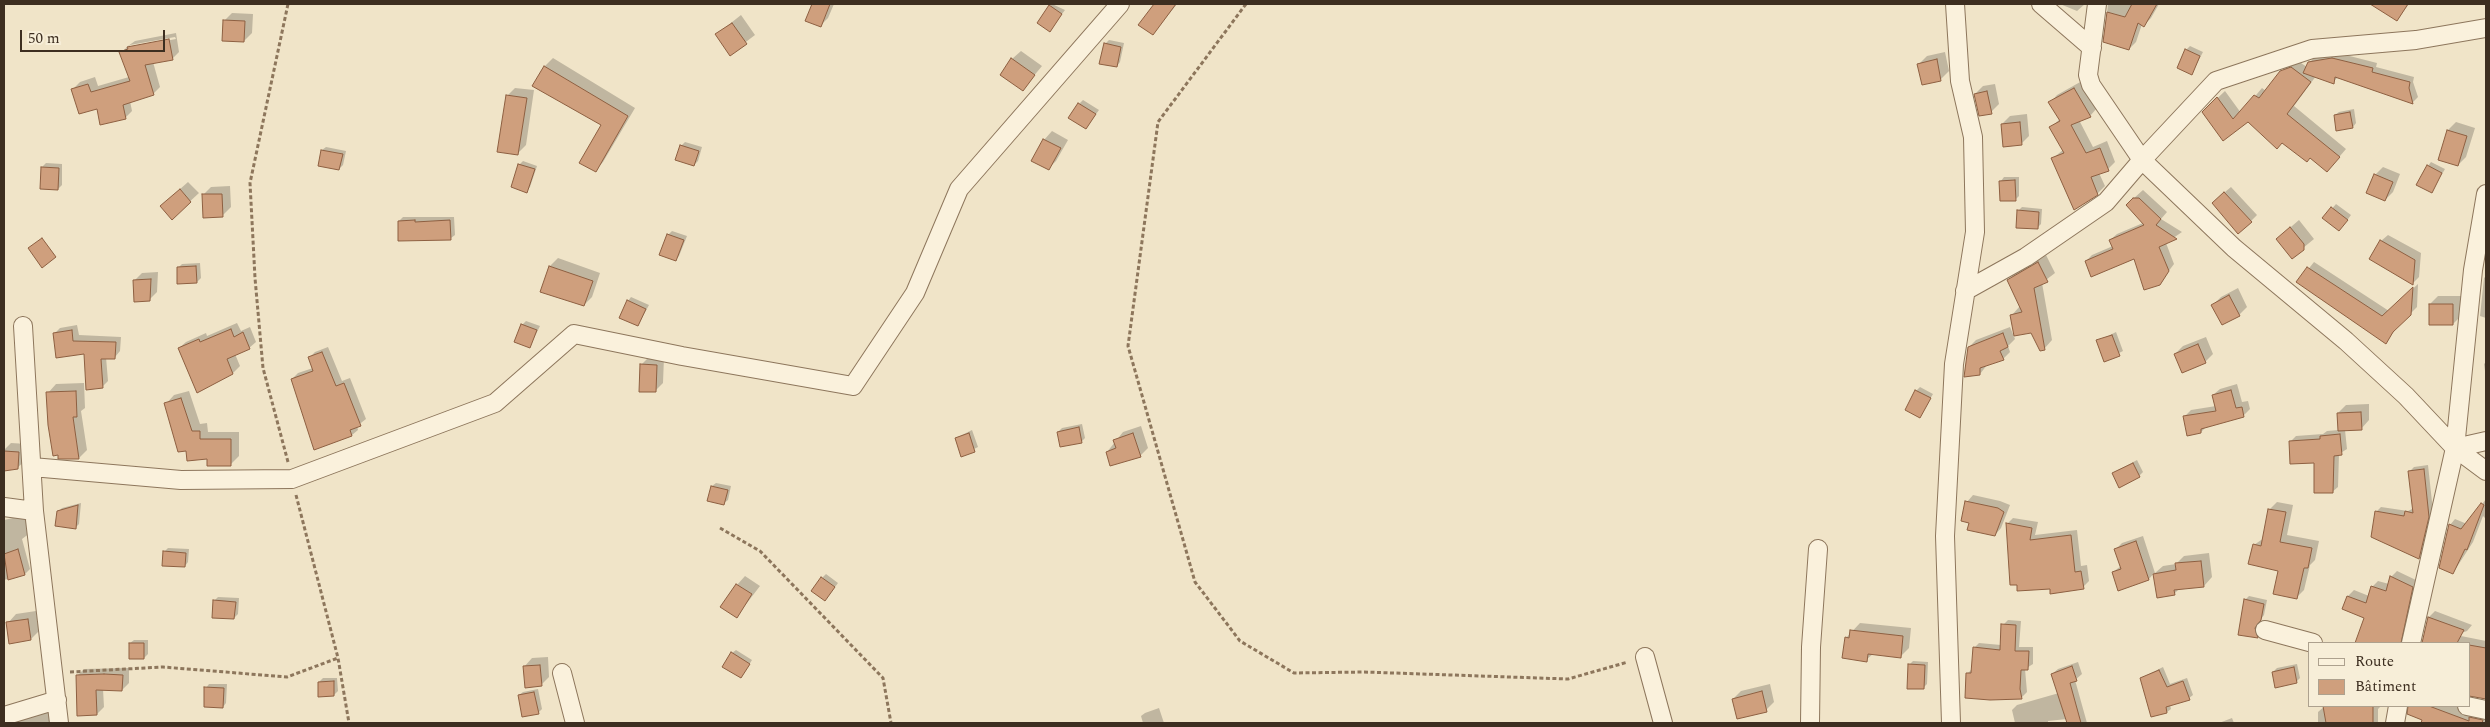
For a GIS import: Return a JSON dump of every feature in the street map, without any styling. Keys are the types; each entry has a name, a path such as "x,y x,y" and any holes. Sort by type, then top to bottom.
{"street":[{"path":"32,467 181,480 292,480 494,403 574,334 682,356 853,386 914,293 959,189 1120,4"},
{"path":"1952,723 1945,536 1954,364 1975,232 1973,137 1960,81 1955,4"},
{"path":"2041,4 2092,48"},
{"path":"2097,4 2088,75 2091,85 2142,160 2234,248 2346,341 2406,396 2455,448 2486,471"},
{"path":"1965,291 2026,257 2106,202 2212,84 2222,78 2312,49 2416,40 2486,28"},
{"path":"2411,642 2455,448 2473,270 2486,194"},
{"path":"23,326 34,511 59,723"},
{"path":"2455,448 2486,441"},
{"path":"4,507 34,511"},
{"path":"1810,723 1811,647 1818,549"},
{"path":"2265,630 2309,642"},
{"path":"1645,657 1663,723"},
{"path":"562,673 575,723"},
{"path":"4,716 57,700"},
{"path":"2395,723 2398,707"},
{"path":"2470,707 2486,710"}],"path":[{"path":"288,4 250,183 255,278 263,368 338,658 349,723"},
{"path":"1246,4 1158,122 1128,346 1196,582 1240,641 1294,672 1364,672 1568,679 1645,657"},
{"path":"720,528 760,551 883,678 891,723"},
{"path":"54,673 163,667 287,677 338,658"}],"building":[{"path":"812,4 830,4 821,27 805,21"},
{"path":"1154,4 1176,4 1153,35 1138,25"},
{"path":"2132,4 2157,4 2144,27 2138,23 2129,50 2103,42 2107,12 2125,17"},
{"path":"2370,4 2408,4 2397,21"},
{"path":"1049,5 1062,14 1050,32 1037,23"},
{"path":"223,20 245,21 244,42 222,41"},
{"path":"732,23 747,44 730,56 715,34"},
{"path":"169,39 173,60 145,65 154,95 123,105 126,119 100,125 97,109 79,114 71,89 88,84 91,92 130,81 119,52 128,49 127,47"},
{"path":"1104,43 1121,47 1117,67 1099,64"},
{"path":"2185,49 2200,56 2192,75 2177,68"},
{"path":"1011,58 1035,75 1023,91 1000,75"},
{"path":"2332,58 2373,68 2372,72 2410,82 2409,88 2413,104 2335,77 2334,84 2303,73 2308,62"},
{"path":"1937,59 1941,81 1922,85 1917,64"},
{"path":"544,66 628,116 596,172 579,163 601,125 532,86"},
{"path":"2291,67 2311,82 2287,114 2340,157 2327,172 2310,158 2307,162 2282,143 2277,149 2248,122 2223,141 2202,112 2217,97 2233,119 2254,95 2259,98 2280,71"},
{"path":"2074,88 2091,117 2071,125 2086,153 2100,148 2109,171 2091,177 2098,195 2074,210 2051,158 2064,153 2049,127 2060,121 2048,102"},
{"path":"1987,91 1992,114 1979,116 1974,94"},
{"path":"506,95 527,98 518,155 497,152"},
{"path":"1078,103 1096,114 1086,129 1068,118"},
{"path":"2350,112 2353,128 2336,131 2334,115"},
{"path":"2020,122 2022,145 2003,147 2001,124"},
{"path":"2447,130 2467,136 2458,166 2438,160"},
{"path":"1043,139 1061,148 1049,170 1031,161"},
{"path":"680,145 699,151 694,166 675,160"},
{"path":"321,150 343,154 339,170 318,166"},
{"path":"518,164 535,169 527,193 511,187"},
{"path":"2427,165 2442,173 2432,193 2416,185"},
{"path":"41,167 59,168 58,190 40,189"},
{"path":"2374,174 2393,182 2385,201 2366,193"},
{"path":"2015,180 2016,201 2000,201 1999,181"},
{"path":"180,189 191,202 172,220 160,206"},
{"path":"2224,192 2252,222 2238,234 2212,203"},
{"path":"202,194 222,194 223,217 203,218"},
{"path":"2133,198 2139,198 2161,219 2156,225 2177,239 2159,247 2169,271 2160,285 2144,290 2134,259 2091,277 2085,261 2113,249 2109,240 2144,225 2126,205"},
{"path":"2331,207 2348,220 2339,231 2322,218"},
{"path":"2017,210 2039,212 2038,229 2016,228"},
{"path":"415,220 415,222 450,220 451,240 398,241 398,221"},
{"path":"2290,227 2304,244 2304,250 2292,259 2276,239"},
{"path":"667,234 684,240 676,261 659,255"},
{"path":"42,238 56,257 42,268 28,248"},
{"path":"2380,240 2415,260 2413,285 2369,259"},
{"path":"2038,262 2048,282 2034,288 2045,350 2040,351 2031,333 2014,336 2010,315 2022,312 2007,280"},
{"path":"196,266 197,283 177,284 177,267"},
{"path":"549,266 593,281 584,306 540,292"},
{"path":"2307,267 2382,316 2413,287 2411,315 2393,332 2386,344 2296,282"},
{"path":"151,279 150,301 134,302 133,280"},
{"path":"2229,295 2240,316 2222,325 2211,305"},
{"path":"627,300 646,309 638,326 619,318"},
{"path":"2429,304 2453,304 2453,325 2429,325"},
{"path":"521,324 537,330 530,348 514,342"},
{"path":"231,329 234,337 243,332 250,349 227,359 233,374 197,393 178,348 199,339 200,342"},
{"path":"72,330 73,341 116,342 115,359 101,359 103,388 86,390 84,354 56,358 53,333"},
{"path":"2003,333 2008,347 2000,351 2004,360 1980,368 1980,375 1964,377 1968,347"},
{"path":"2112,335 2120,356 2104,362 2096,340"},
{"path":"2198,344 2206,363 2182,373 2174,354"},
{"path":"322,352 336,386 344,383 361,426 350,430 352,436 314,450 291,379 313,371 308,357"},
{"path":"640,364 657,365 656,392 639,392"},
{"path":"1915,390 1931,398 1920,418 1905,410"},
{"path":"2231,390 2236,408 2242,407 2244,417 2201,429 2201,433 2187,436 2183,416 2216,411 2212,395"},
{"path":"76,391 77,417 73,417 79,459 58,459 58,455 53,456 48,425 46,392"},
{"path":"181,398 192,431 200,431 200,439 231,439 231,466 207,466 207,459 187,461 186,451 178,452 164,403"},
{"path":"2361,412 2362,430 2338,431 2337,413"},
{"path":"1079,427 1082,443 1060,447 1057,432"},
{"path":"969,433 975,452 961,457 955,438"},
{"path":"1133,433 1141,457 1110,466 1106,452 1116,448 1113,440"},
{"path":"2340,434 2342,455 2334,456 2333,493 2314,493 2314,463 2290,464 2289,441 2320,439 2320,436"},
{"path":"4,451 19,452 18,469 4,471"},
{"path":"2133,463 2140,477 2119,488 2112,473"},
{"path":"2424,469 2429,517 2419,559 2371,537 2375,511 2404,516 2405,511 2413,513 2408,471"},
{"path":"711,486 728,490 724,505 707,501"},
{"path":"1965,501 1998,508 2004,512 1995,536 1967,530 1969,523 1961,521"},
{"path":"2481,503 2484,505 2467,550 2465,549 2453,574 2439,568 2449,524 2461,529"},
{"path":"78,505 76,529 55,526 57,511"},
{"path":"2268,509 2286,512 2280,542 2312,548 2308,568 2304,568 2297,599 2273,594 2278,571 2248,564 2253,544 2261,546"},
{"path":"2006,523 2032,528 2030,540 2071,535 2075,572 2081,571 2084,589 2050,594 2050,589 2017,591 2017,585 2010,585"},
{"path":"2136,541 2149,580 2118,591 2112,572 2121,569 2114,549"},
{"path":"18,549 25,575 8,580 4,554"},
{"path":"163,551 186,553 185,567 162,566"},
{"path":"2201,561 2204,587 2174,590 2175,595 2157,598 2153,574 2176,570 2175,563"},
{"path":"2390,576 2413,587 2401,642 2355,642 2364,618 2342,609 2347,596 2366,603 2371,586 2386,591"},
{"path":"821,577 835,587 825,601 811,591"},
{"path":"736,584 752,594 737,618 720,607"},
{"path":"2244,599 2264,604 2261,620 2255,628 2258,638 2238,635"},
{"path":"213,600 236,602 234,619 212,618"},
{"path":"2428,617 2464,630 2458,642 2422,642"},
{"path":"28,619 31,640 9,644 6,622"},
{"path":"2001,624 2016,625 2015,651 2029,651 2028,670 2021,670 2020,689 2022,699 1990,700 1965,698 1966,673 1971,673 1973,647 2000,650"},
{"path":"1850,630 1903,636 1901,658 1868,654 1867,662 1842,658 1845,637 1849,638"},
{"path":"129,643 144,643 144,659 129,659"},
{"path":"2470,645 2486,648 2486,699 2470,696"},
{"path":"731,652 750,664 741,678 722,667"},
{"path":"1908,664 1925,665 1924,689 1907,689"},
{"path":"540,665 542,686 525,688 523,666"},
{"path":"2072,666 2077,681 2070,683 2081,723 2067,723 2051,674"},
{"path":"2294,667 2297,683 2275,688 2272,672"},
{"path":"2159,670 2167,687 2183,681 2190,700 2166,707 2167,713 2151,717 2140,678"},
{"path":"76,675 123,675 122,691 96,690 97,715 77,716"},
{"path":"334,681 334,696 318,697 318,682"},
{"path":"204,687 224,688 223,708 204,707"},
{"path":"1762,691 1767,712 1737,719 1732,699"},
{"path":"534,692 539,714 522,717 518,695"},
{"path":"2323,707 2373,707 2373,723 2326,723"},
{"path":"2408,707 2432,707 2469,721 2469,717 2483,720 2482,723 2421,723 2422,720 2407,714"}]}
